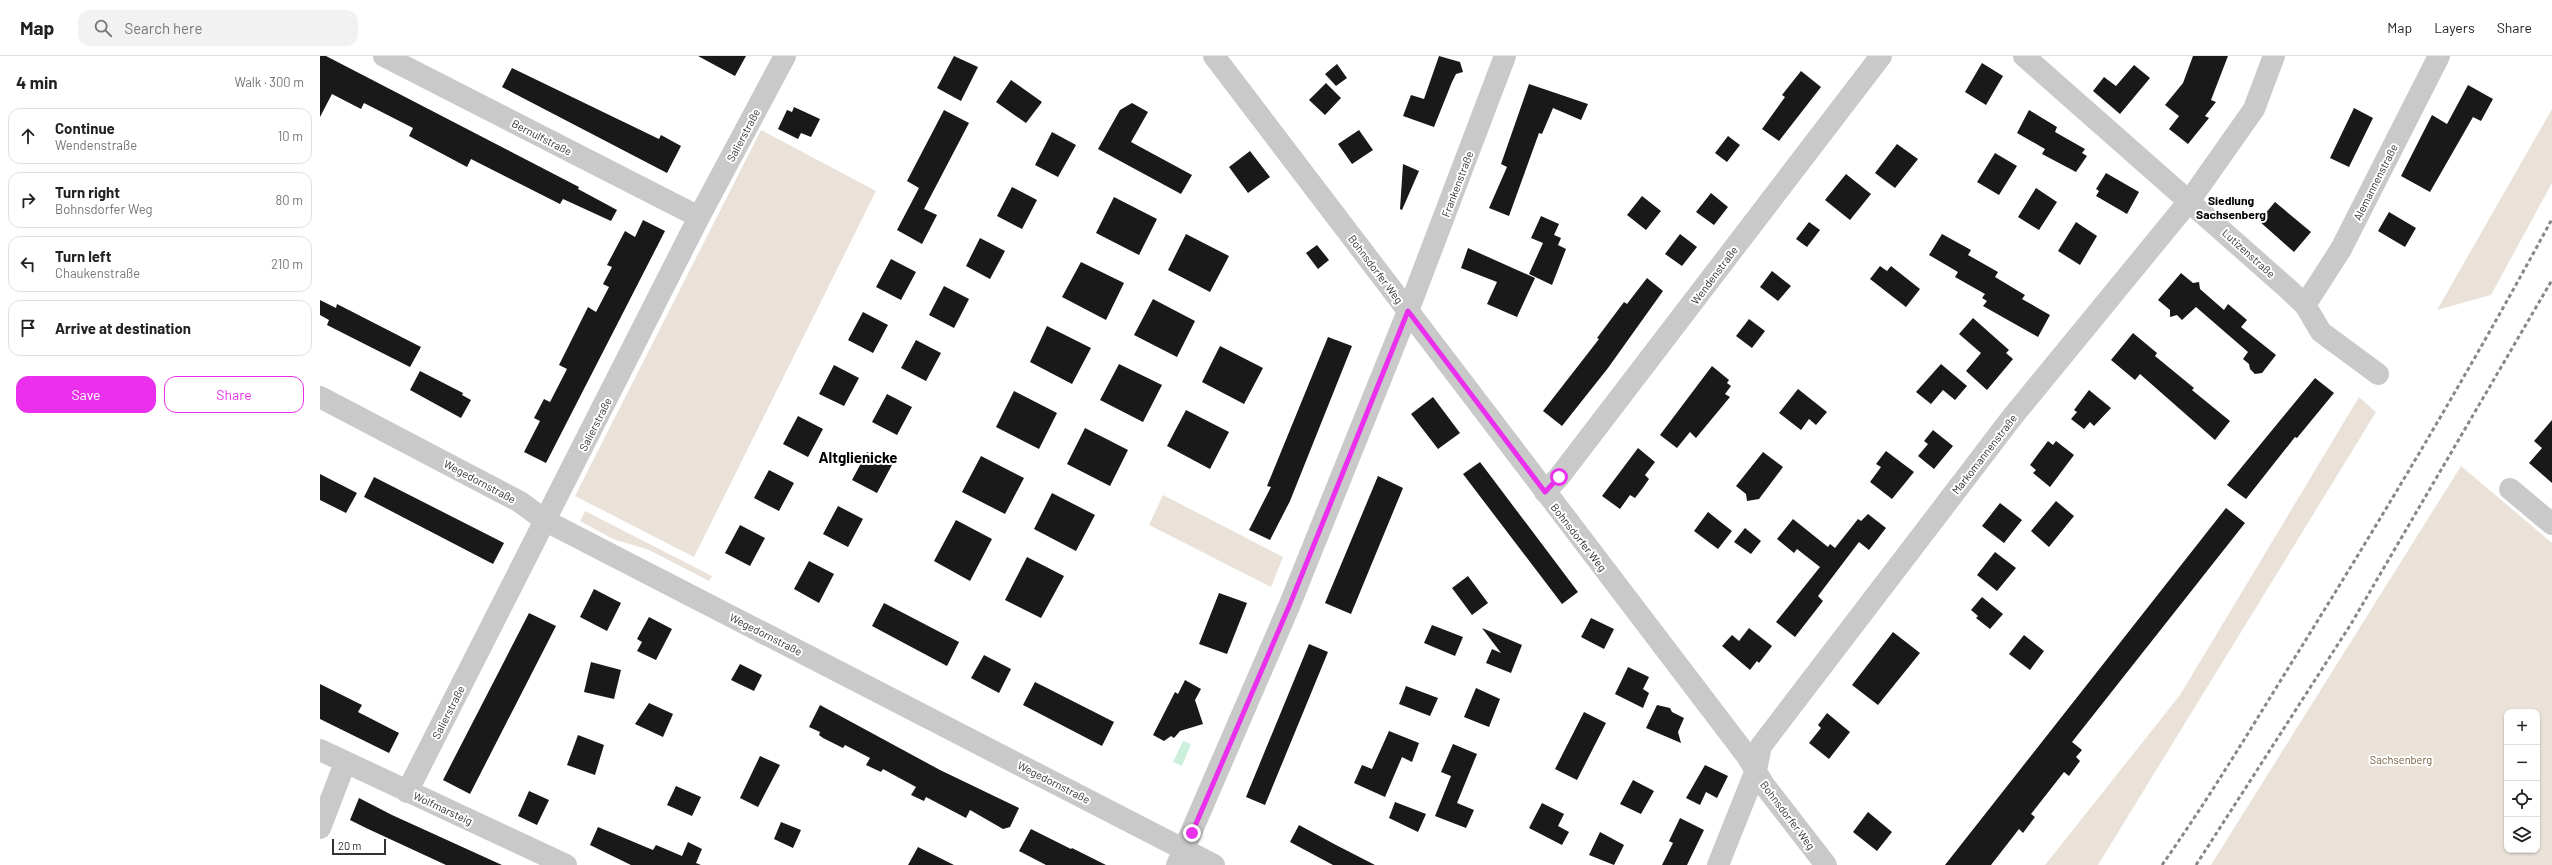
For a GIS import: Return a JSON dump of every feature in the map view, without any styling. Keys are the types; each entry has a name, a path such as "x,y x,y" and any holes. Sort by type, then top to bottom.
{"street":[{"name":"Salierstraße","path":"407,792 699,217 785,56"},
{"name":"Bohnsdorfer Weg","path":"1214,56 1756,770 1764,785 1826,865"},
{"name":"Frankenstraße","path":"1180,857 1197,823 1290,604 1408,311 1505,56"},
{"name":"Wendenstraße","path":"1545,492 1559,477 1881,56"},
{"name":"Lutizenstraße","path":"2024,56 2190,200 2305,304 2321,332 2378,374"},
{"name":"Markomannenstraße","path":"1718,865 1756,770 1761,746 2013,416 2190,200 2254,109 2274,56"},
{"name":"Alemannenstraße","path":"2305,304 2341,249 2438,56"},
{"name":"Bernulfstraße","path":"395,58 699,217"},
{"name":"Wegedornstraße","path":"320,397 520,502 546,520 1180,857 1214,865"},
{"path":"2510,489 2552,524"},
{"name":"Wolfmarsteig","path":"320,750 407,792 566,865"},
{"path":"320,828 345,763"}],"green space":[{"path":"2552,109 2552,183 2491,295 2437,310"},
{"path":"761,130 876,191 694,557 575,496"},
{"path":"2359,397 2376,412 2098,865 2045,865 2180,695"},
{"name":"Sachsenberg","path":"2461,466 2552,543 2552,865 2211,865"},
{"path":"1163,495 1283,557 1271,587 1149,525"},
{"path":"585,511 712,576 709,581 649,550 613,539 580,521"}],"shaded area":[{"path":"1183,741 1191,744 1182,766 1173,762"}],"building":[{"path":"320,56 326,56 579,187 578,189 617,210 611,221 563,199 560,204 471,159 467,167 409,136 413,128 364,103 361,109 332,94 320,117"},
{"path":"698,56 746,56 735,76"},
{"path":"954,56 978,67 961,101 937,88"},
{"path":"1439,56 1460,62 1463,72 1456,74 1434,127 1403,116 1411,95 1424,99"},
{"path":"2193,56 2228,56 2211,100 2216,102 2205,116 2209,118 2188,144 2169,129 2179,116 2165,105 2183,83"},
{"path":"1982,63 2003,76 1986,105 1965,92"},
{"path":"1337,64 1347,78 1336,86 1325,74"},
{"path":"2134,65 2150,78 2120,114 2093,91 2104,77 2116,86"},
{"path":"512,68 659,139 661,135 681,146 667,173 502,87"},
{"path":"1801,71 1821,87 1779,141 1762,129 1785,97 1782,95"},
{"path":"1011,80 1042,102 1026,123 996,102"},
{"path":"1326,83 1341,98 1325,115 1309,100"},
{"path":"1529,84 1588,104 1581,120 1553,108 1542,134 1539,133 1509,216 1489,208 1507,167 1501,164"},
{"path":"2468,85 2493,99 2481,121 2473,117 2430,192 2401,176 2432,115 2447,124"},
{"path":"1132,103 1148,112 1131,142 1192,175 1181,194 1098,149 1120,110"},
{"path":"794,107 820,119 811,137 801,133 798,139 778,129 787,110 792,112"},
{"path":"2354,108 2373,118 2349,167 2330,158"},
{"path":"944,110 969,123 924,209 937,215 922,244 897,230 919,188 907,181"},
{"path":"2029,110 2057,127 2055,132 2085,149 2082,153 2087,156 2076,172 2042,154 2045,149 2017,133"},
{"path":"1359,130 1373,150 1352,164 1338,144"},
{"path":"1052,132 1076,145 1058,177 1035,165"},
{"path":"1728,136 1740,145 1727,162 1715,153"},
{"path":"1897,144 1918,159 1895,188 1875,173"},
{"path":"1250,151 1270,177 1248,193 1229,167"},
{"path":"1995,153 2017,166 1999,195 1977,182"},
{"path":"1403,164 1419,171 1402,210 1400,209"},
{"path":"2106,173 2139,192 2127,214 2096,196 2099,191 2096,189"},
{"path":"1846,174 1871,194 1850,220 1825,200"},
{"path":"1012,187 1037,200 1022,229 997,216"},
{"path":"2036,188 2057,202 2039,230 2018,217"},
{"path":"1711,193 1728,207 1714,225 1696,212"},
{"path":"1642,196 1661,211 1646,230 1627,215"},
{"path":"1114,197 1157,219 1139,255 1096,233"},
{"path":"2275,202 2311,232 2294,252 2259,221"},
{"path":"2389,212 2416,228 2405,247 2378,231"},
{"path":"1541,216 1559,224 1554,235 1561,238 1558,245 1566,249 1552,285 1529,274 1543,243 1531,238"},
{"path":"643,220 665,231 546,463 524,452 540,421 534,418 544,399 550,402 567,369 559,365 588,307 596,312 609,287 603,284 612,267 607,265 625,231 635,237"},
{"path":"1809,222 1820,230 1807,247 1796,239"},
{"path":"2076,222 2097,236 2080,265 2058,251"},
{"path":"1186,234 1229,256 1210,292 1168,270"},
{"path":"1680,234 1697,247 1682,266 1665,254"},
{"path":"1942,234 1971,250 1968,255 1998,272 1995,277 2025,295 2022,299 2050,315 2038,337 1983,306 1987,301 1982,298 1985,294 1955,277 1958,272 1929,255"},
{"path":"980,238 1005,251 990,279 966,266"},
{"path":"1317,245 1329,260 1318,269 1306,253"},
{"path":"1468,248 1535,278 1517,317 1487,304 1497,282 1461,268"},
{"path":"891,259 916,272 901,300 876,287"},
{"path":"1081,262 1124,283 1106,320 1062,297"},
{"path":"1880,266 1887,271 1891,266 1920,289 1906,307 1870,279"},
{"path":"1772,271 1791,286 1778,301 1760,287"},
{"path":"2181,273 2193,283 2199,282 2200,289 2224,310 2228,304 2247,320 2241,327 2276,355 2262,373 2255,374 2250,369 2249,364 2243,359 2248,352 2196,307 2182,320 2177,315 2170,317 2170,310 2158,300"},
{"path":"1647,278 1663,291 1608,368 1562,426 1543,411 1599,339 1597,338 1624,302 1627,304"},
{"path":"944,286 969,299 954,328 929,315"},
{"path":"1153,299 1195,321 1177,357 1134,335"},
{"path":"320,300 336,308 337,304 421,347 410,367 327,325 329,320 320,315"},
{"path":"863,312 888,325 873,353 848,340"},
{"path":"1973,318 2009,350 2006,353 2013,359 1987,390 1966,371 1981,353 1959,334"},
{"path":"1749,319 1765,331 1752,348 1736,336"},
{"path":"1047,326 1091,348 1072,384 1030,362"},
{"path":"2133,333 2157,353 2155,356 2194,388 2192,390 2230,421 2215,440 2140,374 2135,380 2111,360"},
{"path":"1328,337 1352,346 1290,501 1270,540 1249,530 1271,487 1267,486"},
{"path":"916,340 941,353 926,381 901,368"},
{"path":"1220,346 1263,368 1244,404 1202,382"},
{"path":"1119,364 1162,385 1143,422 1100,400"},
{"path":"1941,364 1967,386 1955,400 1943,390 1931,404 1916,392"},
{"path":"834,365 859,378 844,406 819,394"},
{"path":"1712,366 1729,380 1727,383 1731,386 1725,394 1730,397 1696,438 1690,432 1677,448 1660,435"},
{"path":"420,371 463,393 462,395 471,400 461,418 410,390"},
{"path":"2315,378 2334,393 2297,438 2295,437 2246,499 2227,485"},
{"path":"1798,389 1827,412 1816,425 1809,419 1801,430 1779,413"},
{"path":"2089,390 2111,408 2094,426 2090,422 2084,429 2071,419 2077,412 2074,410"},
{"path":"1014,391 1057,413 1039,449 996,427"},
{"path":"887,394 912,407 897,435 872,422"},
{"path":"1433,397 1460,433 1438,449 1411,414"},
{"path":"1186,410 1229,432 1210,469 1167,446"},
{"path":"798,416 823,429 808,457 783,444"},
{"path":"2552,420 2552,483 2529,463 2542,448 2534,441"},
{"path":"1085,428 1128,450 1110,486 1067,464"},
{"path":"1933,430 1953,446 1934,469 1918,456 1928,444 1924,441"},
{"path":"2048,441 2053,445 2056,441 2074,455 2050,487 2033,473 2036,470 2030,465"},
{"path":"1638,448 1655,462 1645,475 1649,479 1642,489 1635,498 1630,495 1620,509 1602,496"},
{"path":"1886,451 1914,472 1892,499 1870,482 1881,467 1876,464"},
{"path":"867,452 892,465 877,493 852,480"},
{"path":"1763,452 1783,467 1759,499 1747,501 1746,494 1736,486"},
{"path":"981,456 1024,478 1005,514 962,492"},
{"path":"1480,462 1578,592 1562,604 1463,474"},
{"path":"769,470 794,483 779,511 754,498"},
{"path":"320,474 357,493 346,513 320,500"},
{"path":"1378,476 1403,488 1351,614 1325,603"},
{"path":"374,477 504,543 493,564 364,497"},
{"path":"1052,493 1095,515 1076,551 1034,529"},
{"path":"2056,501 2074,516 2049,547 2031,531"},
{"path":"2000,503 2022,520 2004,543 1982,526"},
{"path":"838,506 863,519 848,547 823,534"},
{"path":"2226,508 2245,523 2072,742 2082,750 2076,757 2080,761 2069,776 2064,772 2031,814 2035,817 2023,833 2019,829 1991,865 1945,865"},
{"path":"1708,512 1732,531 1718,549 1694,531"},
{"path":"1868,514 1886,528 1869,550 1859,542 1818,596 1823,601 1795,637 1776,622 1820,567 1797,549 1794,553 1777,539 1793,519 1828,547 1830,544 1835,548 1858,519 1861,521"},
{"path":"956,520 992,539 970,581 934,561"},
{"path":"740,525 765,538 750,566 725,553"},
{"path":"1745,528 1761,541 1751,554 1734,542"},
{"path":"1995,552 2016,568 1997,591 1977,575"},
{"path":"1027,557 1064,576 1041,618 1005,600"},
{"path":"809,561 834,574 819,603 794,589"},
{"path":"1468,576 1488,603 1472,615 1452,588"},
{"path":"594,589 621,603 607,631 580,617"},
{"path":"1219,593 1247,603 1227,654 1199,644"},
{"path":"1982,597 2003,614 1990,629 1976,618 1978,616 1971,610"},
{"path":"884,603 959,642 947,666 872,626"},
{"path":"529,613 556,626 470,794 443,780"},
{"path":"649,617 672,629 656,660 637,651 642,642 637,639"},
{"path":"1591,618 1614,629 1604,649 1581,637"},
{"path":"1432,625 1463,637 1455,656 1424,643"},
{"path":"1482,628 1522,645 1511,673 1486,663 1492,649 1501,653"},
{"path":"1749,628 1772,646 1759,663 1757,661 1750,670 1722,646 1732,635 1739,641"},
{"path":"1893,632 1920,653 1878,705 1852,685"},
{"path":"2024,635 2044,651 2030,670 2009,654"},
{"path":"1309,644 1328,652 1265,805 1246,797"},
{"path":"984,655 1011,669 999,693 971,678"},
{"path":"591,662 621,670 614,699 584,692"},
{"path":"740,664 762,675 754,691 731,680"},
{"path":"1628,667 1649,677 1643,689 1649,693 1643,708 1615,694"},
{"path":"1185,680 1201,689 1195,700 1203,724 1180,731 1174,738 1171,736 1164,741 1153,735 1175,692 1178,694"},
{"path":"1035,682 1114,722 1102,746 1023,705"},
{"path":"320,684 362,705 358,712 399,733 389,753 320,719"},
{"path":"1406,686 1438,698 1430,716 1399,704"},
{"path":"1476,688 1500,699 1489,727 1464,717"},
{"path":"649,703 673,714 663,737 635,724"},
{"path":"820,705 940,770 1019,808 1010,827 1003,829 970,810 966,818 926,797 924,801 911,795 916,787 883,769 881,772 866,765 870,758 845,745 843,748 823,738 819,735 820,732 809,727"},
{"path":"1657,705 1670,708 1672,712 1684,718 1678,732 1681,743 1646,728"},
{"path":"1584,712 1606,723 1577,780 1555,769"},
{"path":"1827,713 1850,732 1829,759 1809,743 1821,728 1818,725"},
{"path":"1389,731 1419,743 1412,762 1402,757 1385,797 1354,783 1362,765 1372,769"},
{"path":"578,735 604,745 595,775 567,765"},
{"path":"1453,744 1477,754 1457,803 1474,810 1466,828 1435,816 1451,776 1441,772"},
{"path":"760,756 780,765 758,807 740,798"},
{"path":"1705,765 1728,776 1717,798 1706,792 1700,805 1686,798"},
{"path":"1633,780 1654,791 1641,814 1620,804"},
{"path":"676,786 701,797 692,816 667,805"},
{"path":"529,791 549,800 537,825 518,816"},
{"path":"359,798 392,815 502,865 446,865 366,828 350,820"},
{"path":"1395,802 1426,814 1418,832 1389,818"},
{"path":"1542,803 1564,814 1558,826 1569,832 1562,845 1529,828"},
{"path":"1868,812 1892,832 1877,851 1853,832"},
{"path":"1680,818 1704,830 1687,865 1662,865 1673,843 1669,841"},
{"path":"781,822 801,830 793,848 774,839"},
{"path":"1299,825 1375,865 1333,865 1290,842"},
{"path":"598,827 653,850 656,845 682,856 688,842 702,849 696,863 701,865 631,865 590,845"},
{"path":"1031,829 1106,865 1046,865 1019,851"},
{"path":"1600,832 1624,845 1614,865 1589,855"},
{"path":"918,847 954,865 908,865"}],"railway":[{"path":"2162,865 2231,761 2363,547 2460,384 2552,219"},
{"path":"2196,865 2351,624 2552,280"}],"district":[{"name":"Siedlung Sachsenberg","path":"2231,207"},
{"name":"Altglienicke","path":"858,457"}],"route":[{"path":"1192,833 1290,604 1408,311 1545,492 1559,477"}]}
